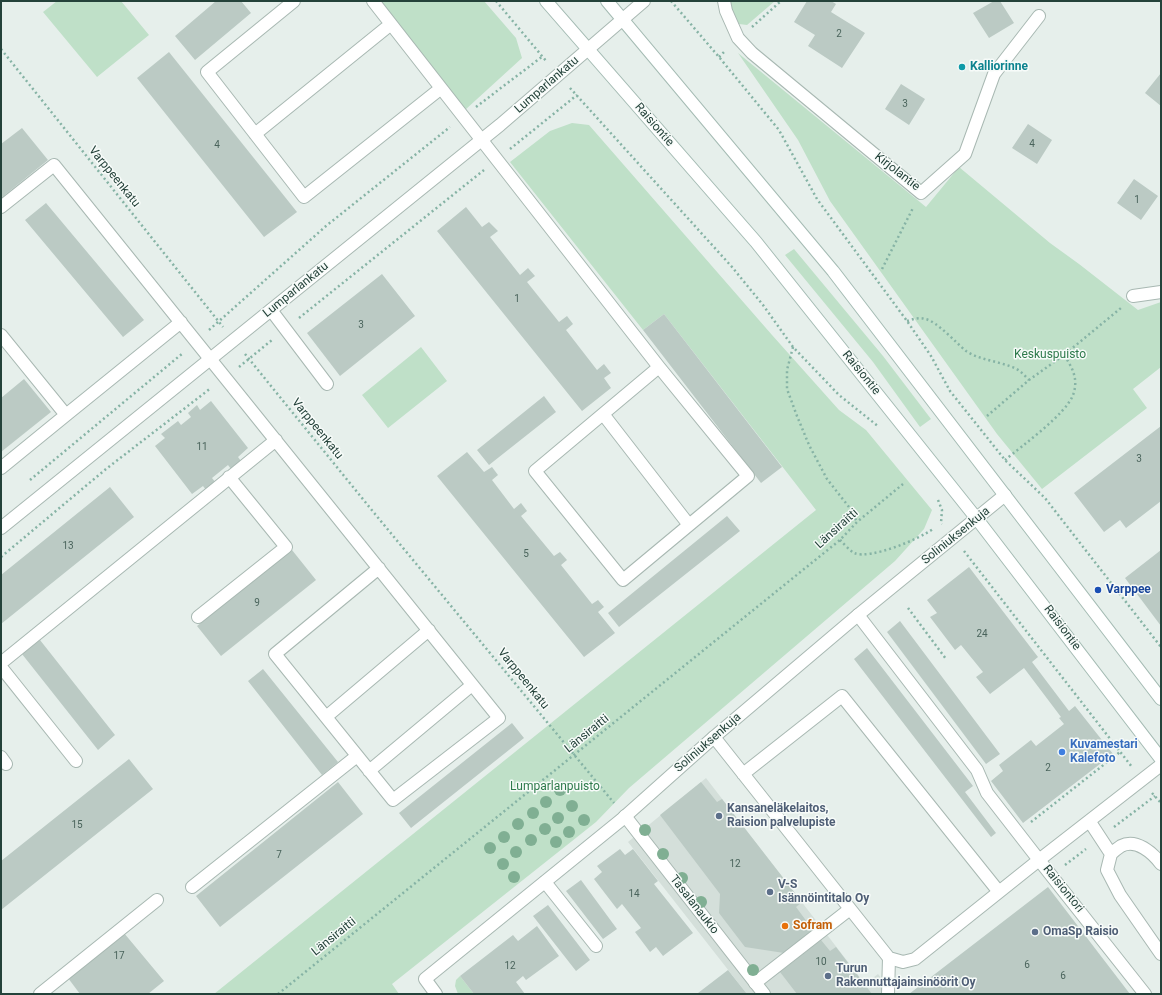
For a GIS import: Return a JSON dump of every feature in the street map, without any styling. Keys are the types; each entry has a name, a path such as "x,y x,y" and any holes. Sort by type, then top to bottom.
{"street":[{"path":"294,1 207,72 304,197 440,89"},
{"path":"373,1 440,89 659,367 748,476 623,580 535,471 659,367"},
{"name":"Raisiontie","path":"546,1 756,242 978,519 1161,759"},
{"path":"607,1 833,271 1161,699"},
{"name":"Lumparlankatu","path":"1,528 481,140 644,1"},
{"name":"Kirjolantie","path":"724,1 726,11 738,38 752,53 921,193 965,154 994,74 1039,16"},
{"path":"256,134 391,24"},
{"path":"1,207 54,165 211,359 379,568 472,685 499,718 393,800 274,654 379,568"},
{"path":"1132,296 1161,292"},
{"path":"271,310 327,384"},
{"path":"1,468 181,322"},
{"path":"1,335 66,415"},
{"path":"603,414 689,525"},
{"path":"1,663 276,440"},
{"path":"198,617 286,547 229,477"},
{"name":"Soliniuksenkuja","path":"436,994 425,979 623,818 858,615 1005,496"},
{"name":"Raisiontori","path":"858,615 977,770 987,793 1145,994"},
{"path":"326,717 428,630"},
{"path":"1,667 76,761"},
{"path":"369,771 472,685"},
{"path":"743,774 842,696 999,892"},
{"path":"714,738 889,958 903,962 915,959 1161,765"},
{"path":"192,887 357,756"},
{"path":"623,818 669,882"},
{"name":"Tasalanaukio","path":"623,818 764,994"},
{"path":"1090,822 1111,854"},
{"path":"1161,864 1147,849 1134,845 1122,845 1111,854 1107,870 1113,883 1161,954"},
{"path":"545,882 596,946"},
{"path":"40,994 157,900"},
{"path":"755,983 850,909"},
{"path":"888,994 889,958"}],"path":[{"path":"496,1 559,75 763,304 793,347 839,395 873,421 883,431"},
{"path":"671,1 779,130 817,199 907,321 931,356 950,391 1005,460 1045,498 1161,647"},
{"name":"Varppeenkatu","path":"1,49 234,341 574,756 623,818"},
{"path":"25,483 219,322 326,226 462,117 543,56"},
{"path":"882,269 921,193"},
{"path":"987,416 1029,380 1064,355 1120,309 1132,296"},
{"path":"907,321 917,318 926,319 949,335 967,351 982,358 1013,367 1029,380"},
{"path":"793,347 787,370 787,389 810,446 827,479 849,507 857,522"},
{"path":"1005,460 1059,414 1074,394 1076,381 1073,368 1064,355"},
{"name":"Länsiraitti","path":"278,994 840,540 857,522 903,484"},
{"path":"840,540 854,553 866,554 896,547 931,530 941,523 942,510 938,498"},
{"path":"970,558 1161,803"},
{"path":"908,608 946,659"},
{"path":"1018,833 1120,752"}],"shaded area":[{"path":"706,778 865,984 878,974 893,994 747,994 628,842"}],"green space":[{"path":"57,1 121,1 149,35 97,77 43,12"},
{"path":"378,1 484,1 516,38 522,58 465,110"},
{"path":"728,1 775,1 747,25 739,24"},
{"name":"Keskuspuisto","path":"738,53 926,207 959,167 1050,243 1138,310 1161,302 1161,367 1133,389 1147,408 1042,489 997,434 830,201 798,140"},
{"name":"Lumparlanpuisto","path":"572,123 589,125 839,410 866,430 932,510 924,529 895,561 629,788 596,822 392,984 399,994 214,994 816,510 664,314 643,330 510,162 550,131"},
{"path":"794,249 883,356 931,419 920,427 873,362 785,255"},
{"path":"421,347 447,381 388,428 362,395"},
{"path":"460,976 474,994 458,994 455,986 456,980"}],"building":[{"path":"216,1 241,1 251,13 195,60 175,36"},
{"path":"807,1 831,1 836,4 831,12 865,33 842,68 808,46 815,35 794,22"},
{"path":"994,1 1000,1 1014,23 989,38 973,13"},
{"path":"169,52 297,212 264,237 137,78"},
{"path":"1161,73 1161,106 1145,93"},
{"path":"901,84 925,99 909,125 885,109"},
{"path":"1028,124 1052,140 1037,164 1012,148"},
{"path":"22,128 48,160 1,198 1,144"},
{"path":"1134,179 1158,196 1141,220 1117,203"},
{"path":"46,203 144,320 123,337 25,220"},
{"path":"466,207 482,227 489,222 498,231 490,237 520,275 528,268 535,276 527,282 559,322 567,316 573,324 566,330 597,370 604,364 611,373 604,378 611,388 582,411 437,231"},
{"path":"382,274 415,316 340,376 307,333"},
{"path":"664,314 782,467 761,483 643,330"},
{"path":"24,379 51,412 1,452 1,398"},
{"path":"544,396 556,412 489,465 477,450"},
{"path":"211,401 248,448 238,457 241,461 231,469 228,465 212,478 216,483 206,490 203,486 192,494 155,446 165,438 161,434 178,421 181,425 191,417 188,413 197,405 200,410"},
{"path":"1161,426 1161,501 1126,528 1120,520 1104,532 1074,493"},
{"path":"467,452 484,472 492,467 498,475 492,480 514,509 521,503 527,511 521,516 554,556 560,552 567,560 561,565 592,604 598,600 604,607 598,612 615,633 584,657 437,476"},
{"path":"110,487 134,517 1,624 1,575"},
{"path":"727,516 740,531 619,627 608,613"},
{"path":"292,550 316,580 221,656 197,626"},
{"path":"1161,550 1161,626 1125,578"},
{"path":"969,567 1038,657 1032,662 1069,711 1075,706 1113,754 1023,823 991,781 1003,771 999,765 1031,740 1036,746 1064,724 1059,718 1061,717 1024,668 990,694 976,677 983,672 961,645 955,650 930,617 937,613 927,600"},
{"path":"900,621 1000,754 986,764 887,632"},
{"path":"40,640 115,735 98,750 22,654"},
{"path":"867,648 973,786 965,792 996,833 991,837 854,659"},
{"path":"263,669 338,762 322,775 248,681"},
{"path":"512,723 524,738 411,828 399,813"},
{"path":"129,759 153,789 1,910 1,861"},
{"path":"338,782 363,814 220,927 196,896"},
{"path":"701,782 717,802 722,799 802,902 796,907 813,930 784,953 745,947 719,913 720,894 660,815"},
{"path":"620,849 625,855 633,849 658,881 654,884 693,933 663,956 656,947 650,952 635,932 641,928 622,904 617,909 594,879 602,872 597,866"},
{"path":"581,880 617,929 603,939 566,891"},
{"path":"1048,887 1130,994 909,994"},
{"path":"548,905 590,960 576,971 533,916"},
{"path":"537,926 559,956 526,980 523,976 516,982 525,994 474,994 460,976 513,935 518,941"},
{"path":"124,933 164,981 148,994 80,994 68,978"},
{"path":"821,940 830,951 836,947 872,994 797,994 780,972"},
{"path":"728,970 747,994 698,993"}],"place":[{"name":"Kalliorinne","path":"962,67"},
{"name":"Varppee","path":"1098,590"},
{"name":"Kuvamestari Kalefoto","path":"1062,752"},
{"name":"Kansaneläkelaitos, Raision palvelupiste","path":"719,816"},
{"name":"V-S Isännöintitalo Oy","path":"770,892"},
{"name":"Sofram","path":"785,926"},
{"name":"OmaSp Raisio","path":"1035,932"},
{"name":"Turun Rakennuttajainsinöörit Oy","path":"828,976"}]}
